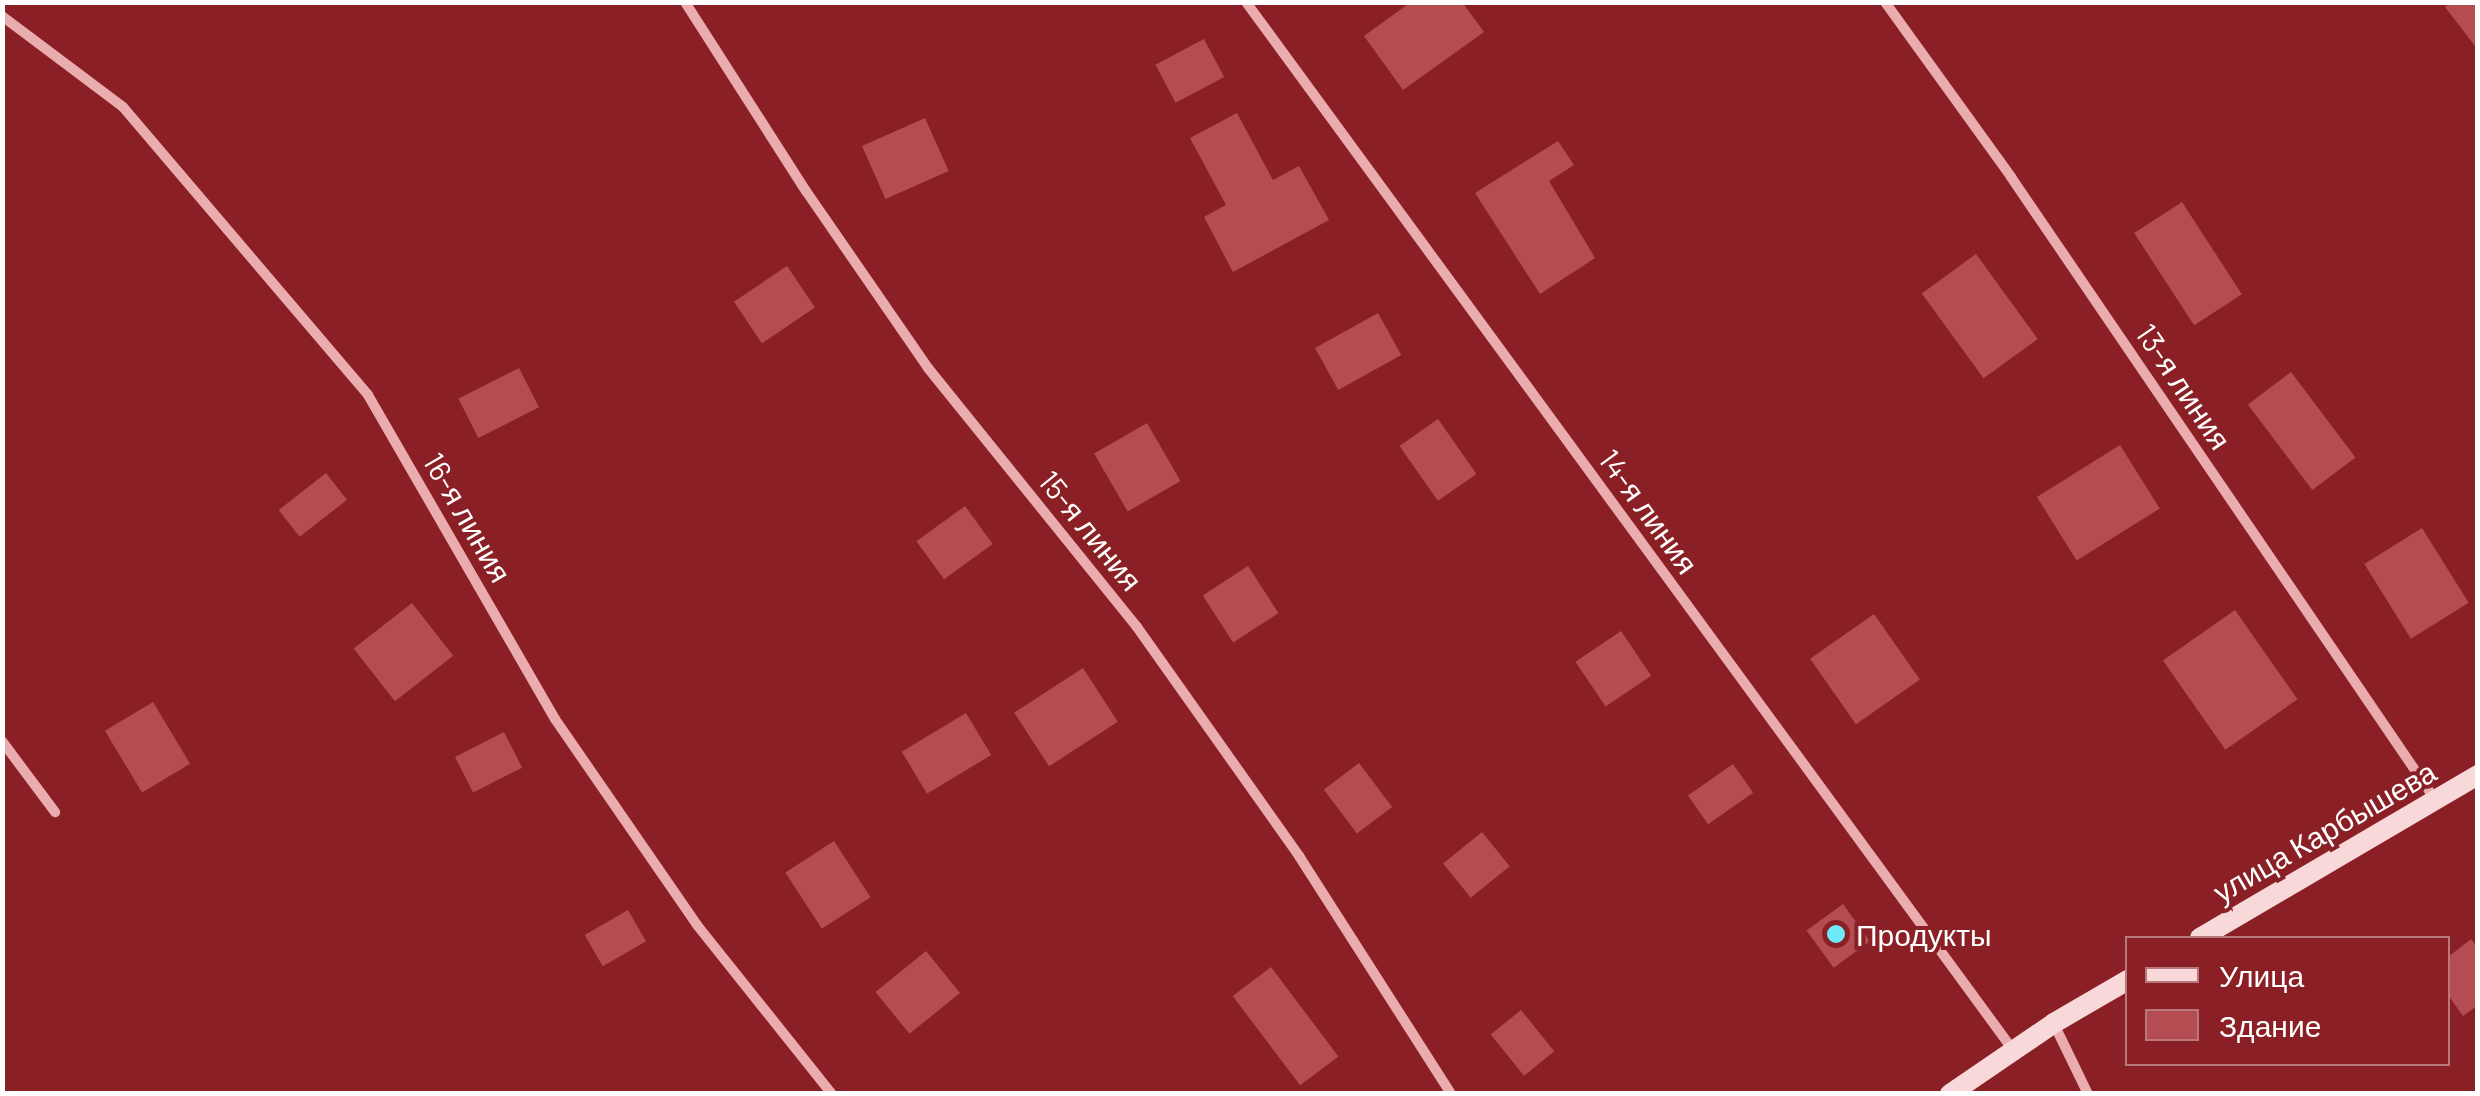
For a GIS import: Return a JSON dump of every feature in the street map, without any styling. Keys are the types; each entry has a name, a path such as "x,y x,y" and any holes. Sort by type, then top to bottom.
{"main road":[{"name":"улица Карбышева","path":"2203,936 2478,775"},
{"path":"1950,1094 2054,1023 2125,982"}],"street":[{"name":"15-я линия","path":"685,2 806,190 928,368 1137,627 1299,856 1451,1094"},
{"name":"14-я линия","path":"1246,2 2013,1050"},
{"name":"13-я линия","path":"1885,2 2012,177 2436,802"},
{"name":"16-я линия","path":"2,16 123,106 368,394 555,719 697,926 832,1094"},
{"path":"2,742 55,812"},
{"path":"2054,1023 2088,1094"}],"building":[{"path":"1411,2 1462,2 1484,32 1403,90 1364,36"},
{"path":"2451,2 2478,2 2475,46 2445,7"},
{"path":"1204,39 1224,77 1176,103 1155,65"},
{"path":"1237,113 1273,180 1299,166 1329,220 1233,272 1204,217 1226,205 1190,138"},
{"path":"925,118 949,171 886,199 862,146"},
{"path":"1558,141 1574,165 1549,181 1595,258 1540,294 1475,193"},
{"path":"2182,202 2242,294 2194,325 2134,233"},
{"path":"1976,254 2038,339 1984,378 1922,293"},
{"path":"787,266 815,307 762,343 734,302"},
{"path":"1378,313 1401,355 1338,390 1315,348"},
{"path":"519,368 539,407 478,438 458,399"},
{"path":"2291,372 2355,457 2312,490 2248,404"},
{"path":"1438,419 1476,474 1438,501 1399,446"},
{"path":"1147,423 1180,481 1128,512 1094,454"},
{"path":"2120,445 2160,509 2077,561 2037,497"},
{"path":"326,473 347,500 300,537 279,510"},
{"path":"965,506 993,544 944,579 916,541"},
{"path":"2422,528 2469,603 2411,639 2364,564"},
{"path":"1248,566 1278,613 1233,642 1203,595"},
{"path":"412,603 453,656 395,701 354,649"},
{"path":"2235,610 2298,699 2225,750 2163,660"},
{"path":"1874,614 1920,680 1856,724 1810,659"},
{"path":"1621,631 1651,676 1606,707 1575,662"},
{"path":"1083,668 1118,722 1049,766 1014,713"},
{"path":"153,702 190,764 142,793 105,731"},
{"path":"966,713 991,755 927,794 902,752"},
{"path":"504,732 522,768 473,793 455,757"},
{"path":"1359,763 1392,807 1357,833 1324,789"},
{"path":"1733,764 1753,793 1708,824 1688,796"},
{"path":"1482,832 1510,866 1471,898 1443,863"},
{"path":"834,841 870,897 822,929 785,873"},
{"path":"1843,904 1870,941 1834,968 1807,930"},
{"path":"628,910 646,941 603,966 585,935"},
{"path":"2471,939 2478,948 2478,1005 2463,1016 2450,998 2450,955"},
{"path":"926,951 960,993 909,1034 875,992"},
{"path":"1271,967 1338,1056 1300,1085 1233,996"},
{"path":"1521,1010 1554,1051 1524,1076 1491,1035"}],"place":[{"name":"Продукты","path":"1836,934"}]}
